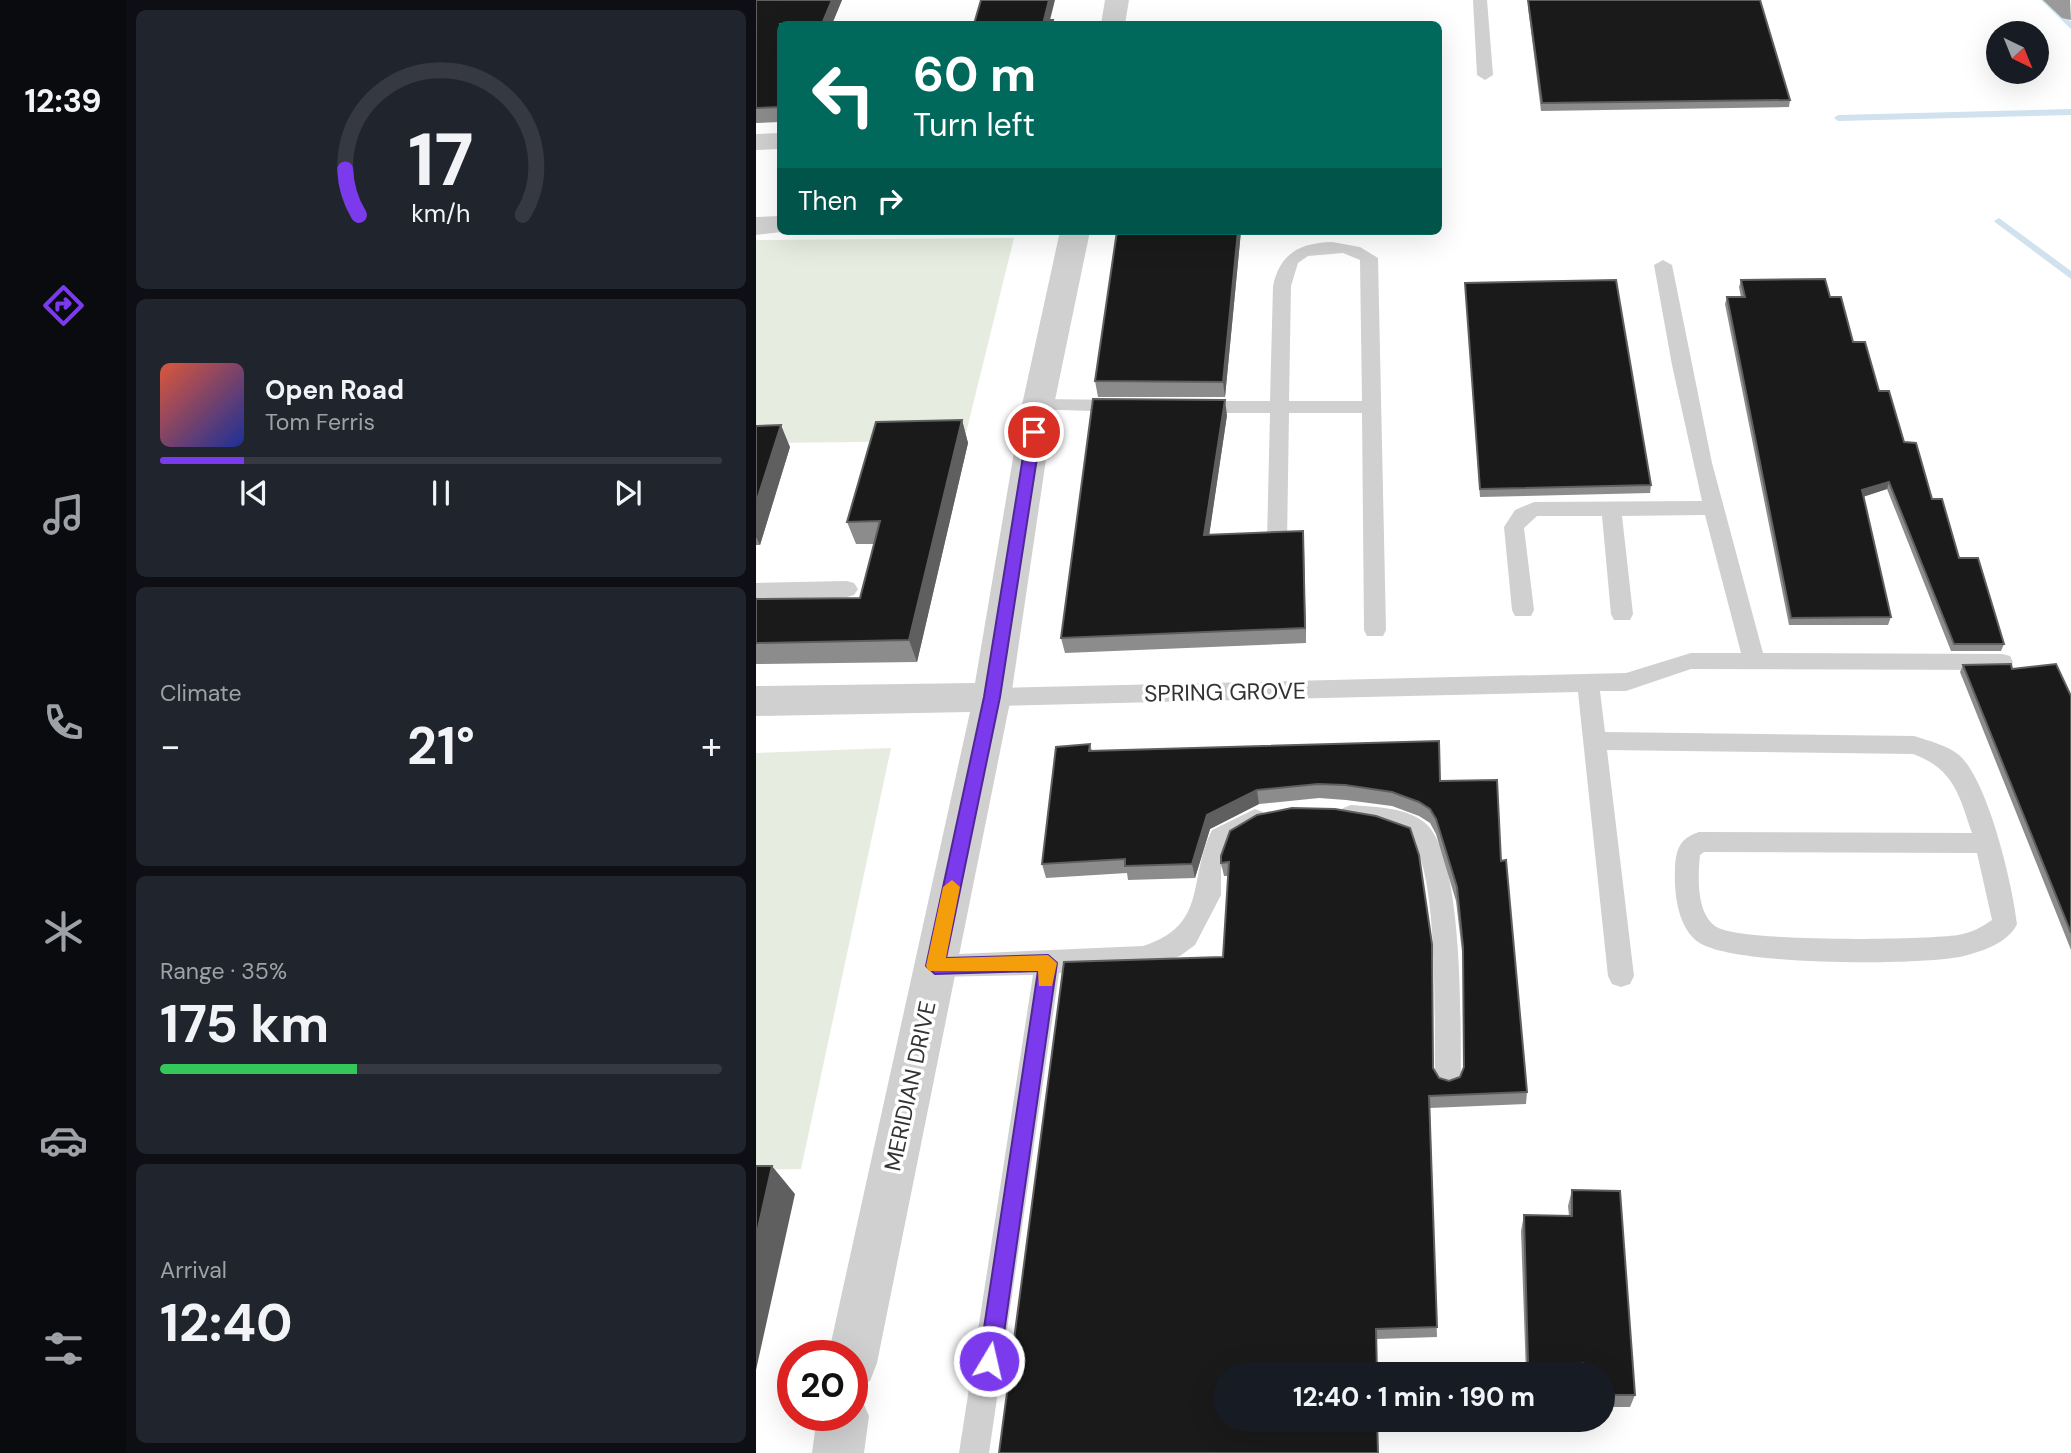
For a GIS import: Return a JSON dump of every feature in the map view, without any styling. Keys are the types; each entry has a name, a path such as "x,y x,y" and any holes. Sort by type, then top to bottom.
{"highway":[{"path":"2056,0 2071,10"},
{"path":"2063,0 2071,10"}],"street":[{"path":"1114,21 1117,0"},
{"path":"756,142 777,141"},
{"path":"756,226 777,225"},
{"name":"MERIDIAN DRIVE","path":"857,1340 992,697 1038,405 1074,235"},
{"name":"SPRING GROVE","path":"756,701 992,697"},
{"path":"838,1453 841,1431"}],"lane":[{"path":"1480,0 1485,75"},
{"path":"1277,541 1284,273 1291,260 1302,251 1326,248 1355,252 1369,258 1375,630"},
{"path":"1663,265 1678,365 1711,508 1754,659"},
{"path":"1038,405 1147,406"},
{"path":"1174,406 1371,407"},
{"path":"1611,508 1622,614"},
{"path":"1523,610 1516,549 1517,520 1534,509 1711,508"},
{"path":"756,591 846,589"},
{"name":"SPRING GROVE","path":"992,697 1626,682 1691,661 1754,659 2002,662"},
{"path":"1588,683 1621,976"},
{"path":"1595,741 1914,746 1934,751 1954,765 1966,782 1985,842 2005,910 2006,924 1994,934 1955,947 1799,948 1732,945 1709,936 1694,919 1686,878 1688,851 1699,842 1985,842"},
{"path":"935,966 1143,957 1171,948 1186,937 1209,895 1209,869 1220,837 1256,818 1276,814"},
{"path":"1332,814 1390,818 1421,833 1442,906 1448,1079"},
{"path":"974,1453 1048,963"}],"shaded area":[{"path":"1014,238 964,441 756,443 756,240"},
{"path":"891,748 801,1169 756,1170 756,753"}],"building":[{"path":"756,0 832,0 823,21 777,21 777,107 756,108"},
{"path":"981,0 1049,0 1044,20 1053,20 1053,21 975,21"},
{"path":"1528,0 1760,0 1790,100 1542,103"},
{"path":"1116,235 1238,235 1223,382 1095,381"},
{"path":"1825,279 1830,297 1841,297 1853,342 1865,342 1879,391 1889,391 1904,442 1916,443 1932,499 1942,499 1959,558 1978,558 2004,644 1954,644 1889,482 1862,490 1891,617 1791,618 1727,297 1745,297 1741,280"},
{"path":"1616,280 1651,485 1480,489 1465,283"},
{"path":"1093,399 1225,400 1204,535 1303,531 1305,628 1061,638"},
{"path":"962,420 909,640 756,643 756,599 860,598 880,521 847,522 876,422"},
{"path":"781,425 756,503 756,426"},
{"path":"2011,664 2012,669 2056,664 2071,696 2071,933 1963,665"},
{"path":"1439,741 1440,781 1497,780 1501,861 1506,860 1527,1092 1429,1096 1437,1327 1376,1329 1377,1362 1213,1362 1213,1432 1377,1432 1378,1453 999,1453 1064,962 1223,957 1229,862 1221,863 1221,856 1230,831 1257,815 1292,808 1335,809 1376,816 1410,828 1419,855 1432,944 1433,1068 1439,1078 1449,1081 1460,1077 1464,1067 1463,947 1457,887 1436,819 1430,809 1392,792 1345,785 1318,784 1257,790 1207,815 1192,864 1125,866 1125,859 1042,864 1056,747 1090,744 1089,751"},
{"path":"756,1166 772,1166 756,1237"},
{"path":"1572,1190 1620,1191 1635,1395 1615,1395 1615,1362 1528,1362 1524,1215 1572,1216"}],"waterway":[{"path":"2045,0 2071,27"},
{"path":"1838,118 2071,112"},
{"path":"1999,221 2071,276"}],"slow traffic":[{"path":"952,887 935,966 1048,963 1046,981"}],"route":[{"path":"989,1361 1048,963 935,966 992,697 1034,432"}]}
